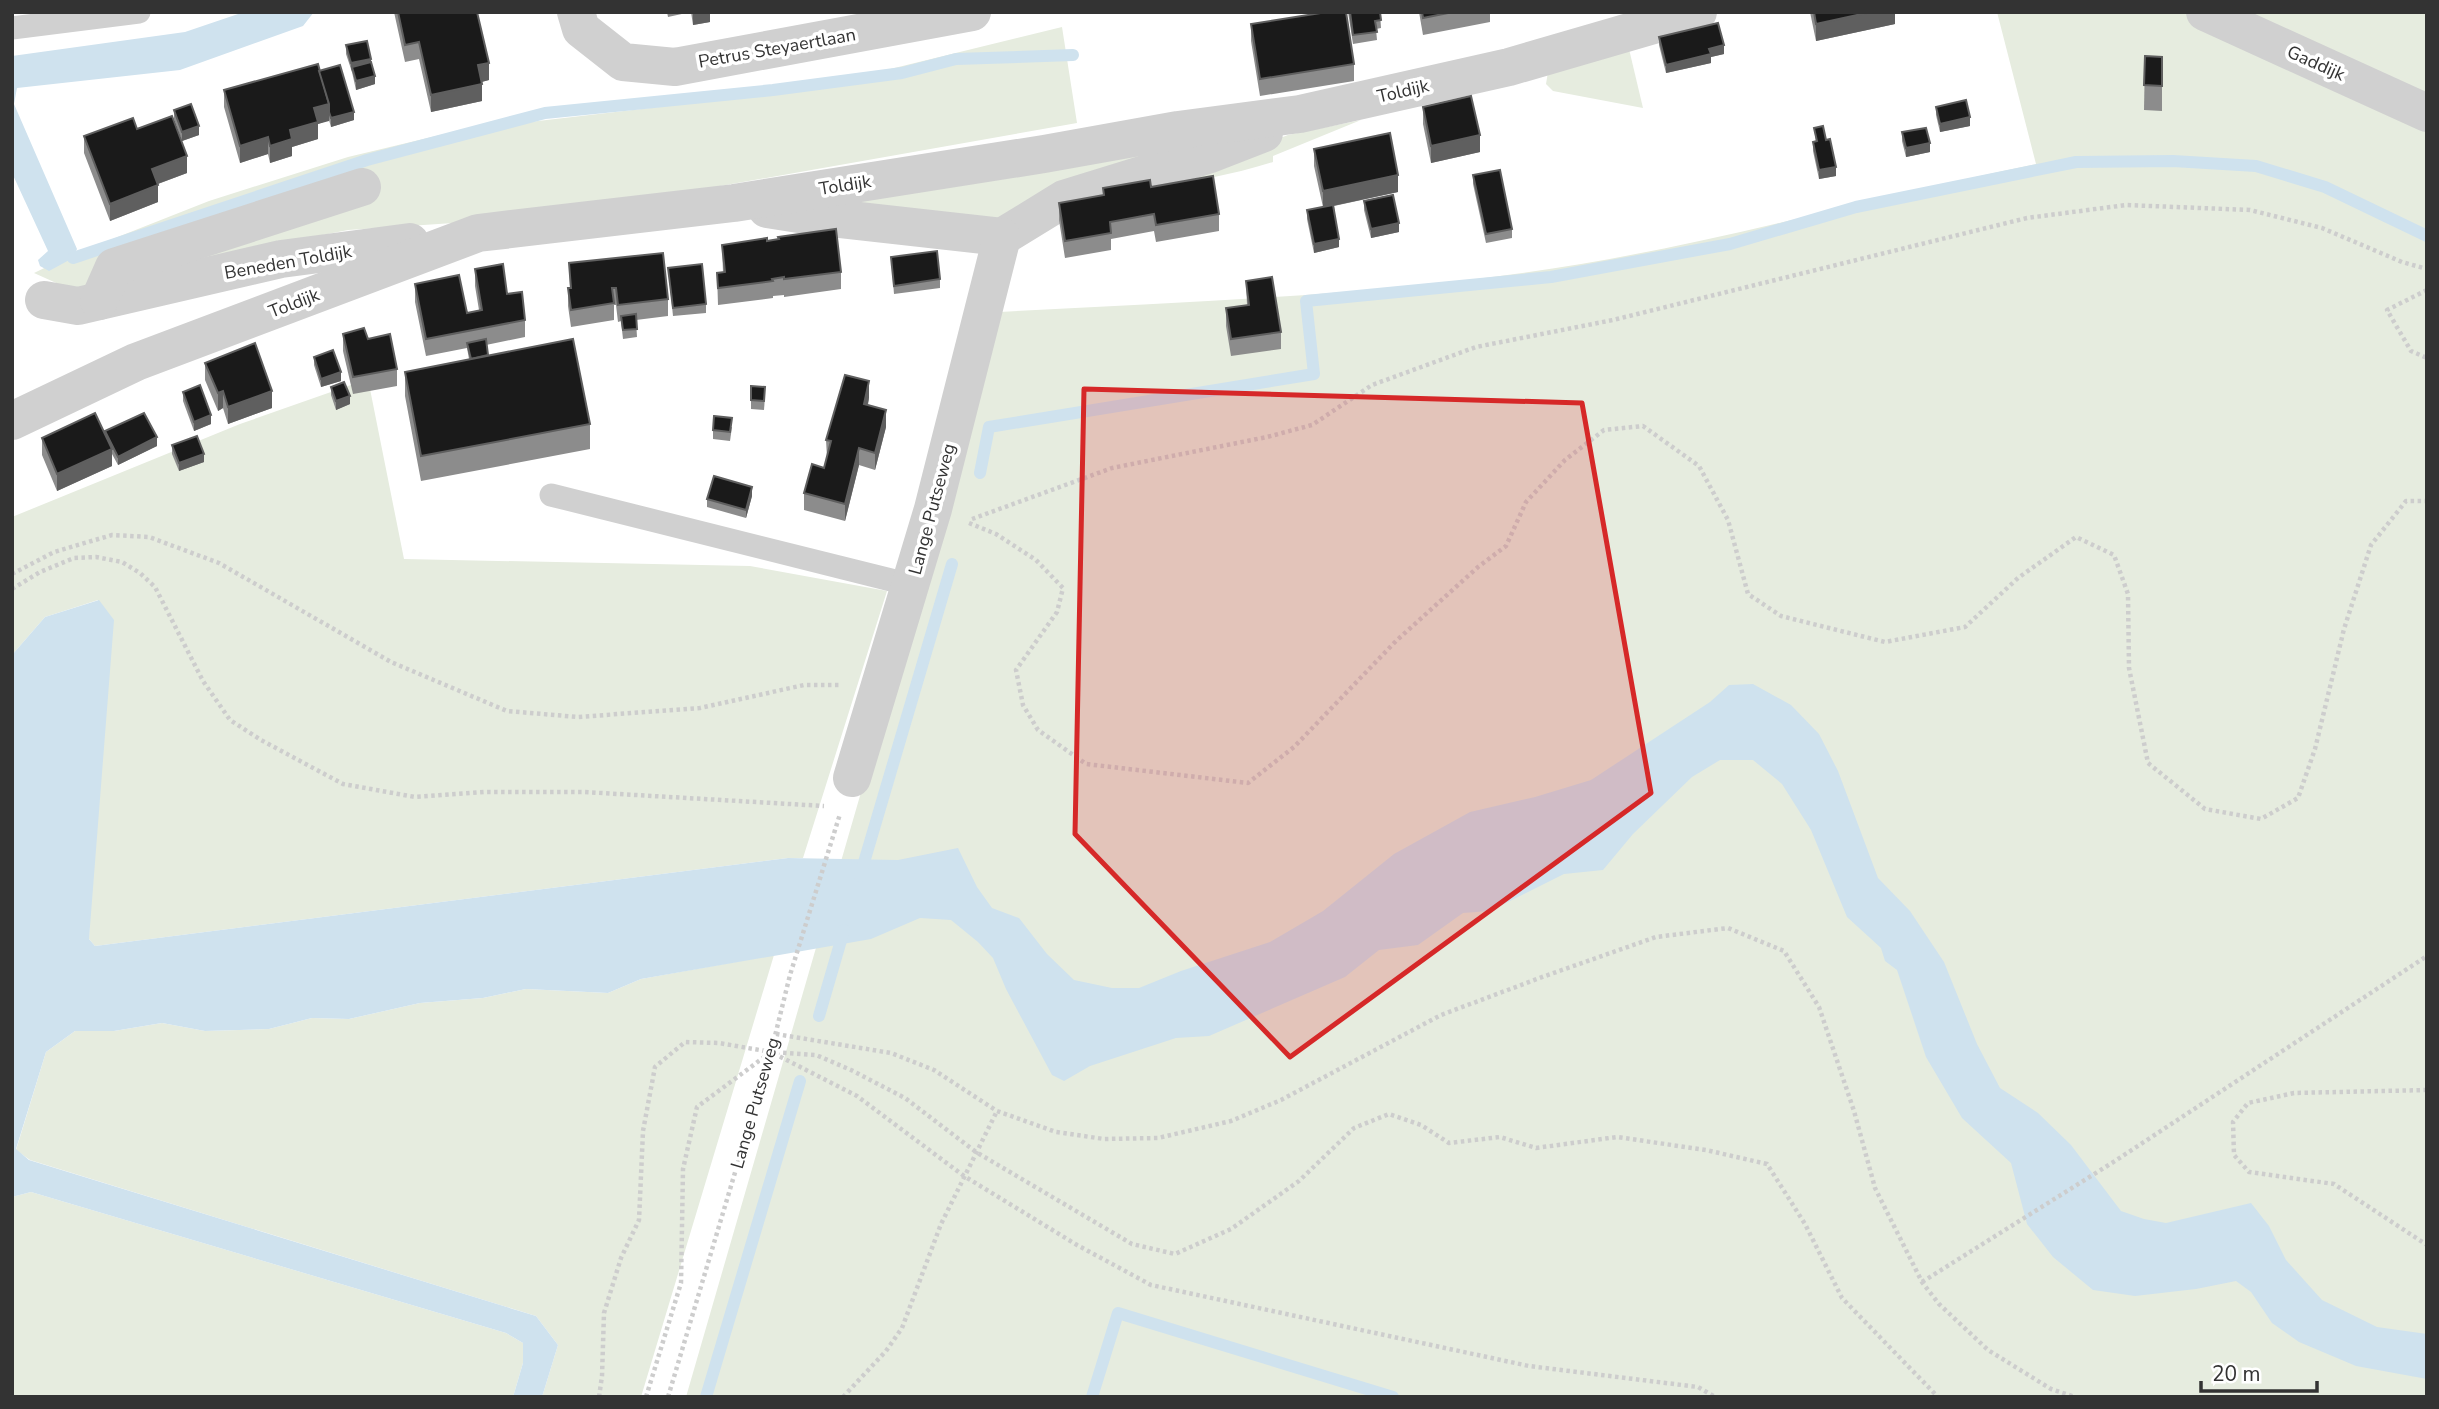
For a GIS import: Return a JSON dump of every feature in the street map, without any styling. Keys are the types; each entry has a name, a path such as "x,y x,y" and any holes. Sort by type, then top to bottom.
{"street":[{"name":"Petrus Steyaertlaan","path":"576,12 581,29 623,62 675,67 972,12"},
{"name":"Toldijk","path":"12,421 136,362 478,233 734,203 1178,130 1300,114 1509,67 1698,12"},
{"name":"Gaddijk","path":"2205,12 2427,113"},
{"path":"734,203 805,215 1002,237 1065,199 1210,154 1259,136 1300,114"},
{"path":"99,301 114,267 362,187"},
{"name":"Beneden Toldijk","path":"44,300 78,306 281,259 478,233"},
{"name":"Lange Putseweg","path":"842,798 911,585 1002,237"}],"lane":[{"path":"12,28 139,12"},
{"path":"551,495 911,585"}],"path":[{"path":"2427,270 2322,228 2250,210 2126,205 2026,218 1614,320 1476,346 1372,385 1312,425 1268,437 1112,468 964,521 996,534 1036,559 1063,588 1057,611 1016,670 1023,705 1038,730 1086,764 1248,783 1294,747 1396,641 1506,546 1526,502 1565,460 1604,430 1643,426 1699,466 1728,520 1748,594 1781,615 1885,642 1965,627 2018,578 2076,537 2113,555 2128,594 2129,668 2148,763 2205,809 2261,819 2298,798 2315,749 2344,629 2371,545 2406,501 2427,501"},
{"path":"2427,290 2387,310 2411,351 2427,358"},
{"path":"12,574 54,552 112,535 149,537 219,563 391,662 508,711 591,716 700,708 804,685 879,686"},
{"path":"12,589 40,572 74,558 96,557 122,562 131,567 155,587 202,681 230,720 261,740 343,783 415,797 484,792 584,792 842,798"},
{"name":"Lange Putseweg","path":"668,1397 771,1052 790,975 842,798"},
{"path":"776,1034 891,1053 934,1070 997,1111 1056,1132 1104,1139 1158,1138 1231,1121 1281,1100 1441,1015 1657,937 1728,928 1784,951 1819,1007 1854,1111 1875,1188 1922,1282 1939,1304 1988,1350 2052,1390 2075,1397"},
{"path":"1922,1282 2115,1161 2427,956"},
{"path":"599,1397 604,1313 621,1258 639,1220 643,1131 655,1067 685,1042 719,1043 771,1052 816,1055 851,1070 905,1098 976,1152 1132,1244 1175,1254 1231,1229 1299,1181 1354,1128 1389,1114 1421,1125 1449,1143 1500,1137 1536,1148 1617,1137 1706,1150 1767,1164 1805,1224 1842,1298 1938,1397"},
{"path":"771,1052 857,1096 964,1176 1077,1245 1151,1285 1529,1366 1698,1387 1715,1397"},
{"path":"646,1397 681,1283 683,1169 697,1107 771,1052"},
{"path":"2427,1090 2294,1093 2248,1103 2233,1122 2234,1155 2249,1172 2334,1184 2427,1245"},
{"path":"843,1397 886,1351 902,1328 941,1224 997,1111"}],"highlighted area":[{"path":"1084,389 1582,403 1651,793 1290,1057 1075,834"}],"shaded area":[{"path":"1997,12 2185,12 2427,125 2427,1397 686,1397 1000,312 1291,296 1509,275 1695,242 2036,164"},
{"path":"2243,12 2427,12 2427,93"},
{"path":"1062,27 1077,123 545,217 348,230 257,248 74,291 34,273 67,257 209,201 348,157 461,130 771,94 878,72"},
{"path":"1629,49 1643,108 1553,91 1546,84 1548,72"},
{"path":"1361,120 1273,156 1273,162 1226,175 1147,191 1288,135"},
{"path":"1245,132 1000,222 792,203"},
{"path":"368,379 404,559 750,566 887,591 803,858 95,946 89,939 98,600 45,617 12,655 12,517 240,424"},
{"path":"774,955 641,1397 542,1397 558,1345 536,1316 30,1160 16,1150 46,1052 75,1031 114,1031 162,1023 205,1031 269,1029 312,1018 349,1019 420,1003 483,998 526,989 608,993 641,979"},
{"path":"31,1192 506,1333 523,1343 523,1363 513,1397 12,1397 12,1197"}],"water":[{"path":"244,12 314,12 303,26 180,70 17,88 14,104 77,249 73,258 49,271 40,266 38,260 48,251 12,173 12,56 185,32"},
{"path":"99,600 114,620 89,939 95,946 788,858 898,860 958,848 977,887 992,908 1019,918 1047,954 1074,980 1112,988 1139,988 1181,971 1270,942 1323,911 1394,854 1470,812 1535,797 1591,780 1710,702 1729,685 1753,684 1791,705 1819,734 1838,771 1878,878 1910,911 1944,962 1977,1044 2000,1088 2038,1113 2071,1145 2121,1211 2166,1223 2251,1203 2269,1226 2286,1260 2322,1300 2377,1327 2427,1334 2427,1379 2356,1366 2299,1342 2272,1323 2251,1292 2236,1281 2135,1296 2093,1290 2053,1257 2027,1224 2011,1163 1962,1118 1926,1057 1897,970 1885,961 1881,948 1847,917 1811,830 1782,784 1753,760 1720,760 1692,777 1633,834 1603,870 1564,874 1490,911 1463,913 1418,945 1379,950 1345,977 1209,1036 1176,1038 1090,1066 1064,1081 1052,1075 1006,989 993,958 951,920 920,918 871,939 641,979 608,993 526,989 483,998 420,1003 349,1019 312,1018 269,1029 205,1031 162,1023 114,1031 75,1031 46,1052 16,1149 29,1160 536,1316 558,1345 542,1397 513,1397 523,1363 523,1343 506,1333 31,1192 12,1197 12,655 45,617"}],"building":[{"path":"398,12 477,12 489,63 478,65 482,84 431,95 419,42 405,45"},
{"path":"1327,12 1346,12 1354,64 1260,79 1251,24"},
{"path":"1350,12 1380,12 1381,20 1375,21 1377,32 1353,35"},
{"path":"1422,12 1453,12 1423,18"},
{"path":"1814,12 1871,12 1816,24"},
{"path":"1718,23 1724,45 1709,49 1711,54 1666,65 1659,37"},
{"path":"367,41 371,59 351,63 346,45"},
{"path":"2145,56 2162,57 2162,86 2144,85"},
{"path":"371,62 375,76 356,81 352,67"},
{"path":"318,64 329,104 314,108 318,122 290,130 292,139 270,146 268,137 240,146 224,90"},
{"path":"340,65 354,112 331,118 319,71"},
{"path":"1471,96 1480,135 1431,146 1423,107"},
{"path":"1966,100 1970,117 1940,124 1936,107"},
{"path":"191,104 199,126 182,132 174,110"},
{"path":"172,116 187,156 152,169 158,185 110,204 84,136 133,118 137,129"},
{"path":"1823,126 1826,140 1830,139 1836,167 1819,170 1813,142 1817,141 1814,128"},
{"path":"1926,128 1930,143 1906,148 1902,132"},
{"path":"1390,133 1398,175 1323,191 1314,149"},
{"path":"1500,170 1512,229 1486,234 1473,175"},
{"path":"1213,176 1219,214 1156,225 1154,214 1110,222 1111,233 1065,241 1059,203 1104,195 1103,188 1150,180 1151,187"},
{"path":"1393,195 1399,223 1371,229 1364,201"},
{"path":"1333,205 1339,239 1314,244 1307,210"},
{"path":"836,229 841,272 784,277 772,279 773,281 718,288 717,273 725,272 722,245 767,238 767,241"},
{"path":"937,251 940,279 894,286 891,257"},
{"path":"663,253 668,299 618,305 616,288 612,288 614,303 571,310 569,263"},
{"path":"503,264 507,294 522,292 525,320 426,339 415,284 459,275 467,313 482,310 475,269"},
{"path":"702,264 706,304 673,308 668,268"},
{"path":"1272,277 1281,332 1231,339 1226,308 1249,305 1246,281"},
{"path":"636,314 637,329 623,330 621,316"},
{"path":"364,328 368,339 390,334 397,369 353,377 343,334"},
{"path":"486,339 488,355 471,359 467,343"},
{"path":"573,339 590,424 421,456 405,372"},
{"path":"255,343 272,391 228,407 223,391 218,393 205,363"},
{"path":"333,350 341,372 321,379 314,357"},
{"path":"845,375 869,381 864,404 886,410 875,453 859,448 845,504 804,493 812,464 824,468 831,441 826,440"},
{"path":"344,382 350,396 336,401 331,387"},
{"path":"200,385 211,415 194,422 183,392"},
{"path":"751,386 765,387 764,401 751,400"},
{"path":"95,413 112,449 57,474 42,438"},
{"path":"144,413 157,437 118,457 105,431"},
{"path":"714,416 732,418 730,432 713,430"},
{"path":"197,436 204,454 179,463 172,445"},
{"path":"714,476 752,487 746,510 707,499"}],"waterway":[{"path":"73,258 367,160 545,113 773,90 902,73 956,59 1073,55"},
{"path":"980,473 989,427 1314,374 1306,301 1551,277 1730,244 1856,207 2076,162 2173,161 2256,166 2325,187 2427,236"},
{"path":"860,876 952,564"},
{"path":"819,1016 844,930"},
{"path":"706,1397 800,1081"},
{"path":"1092,1397 1118,1313 1393,1397"}]}
